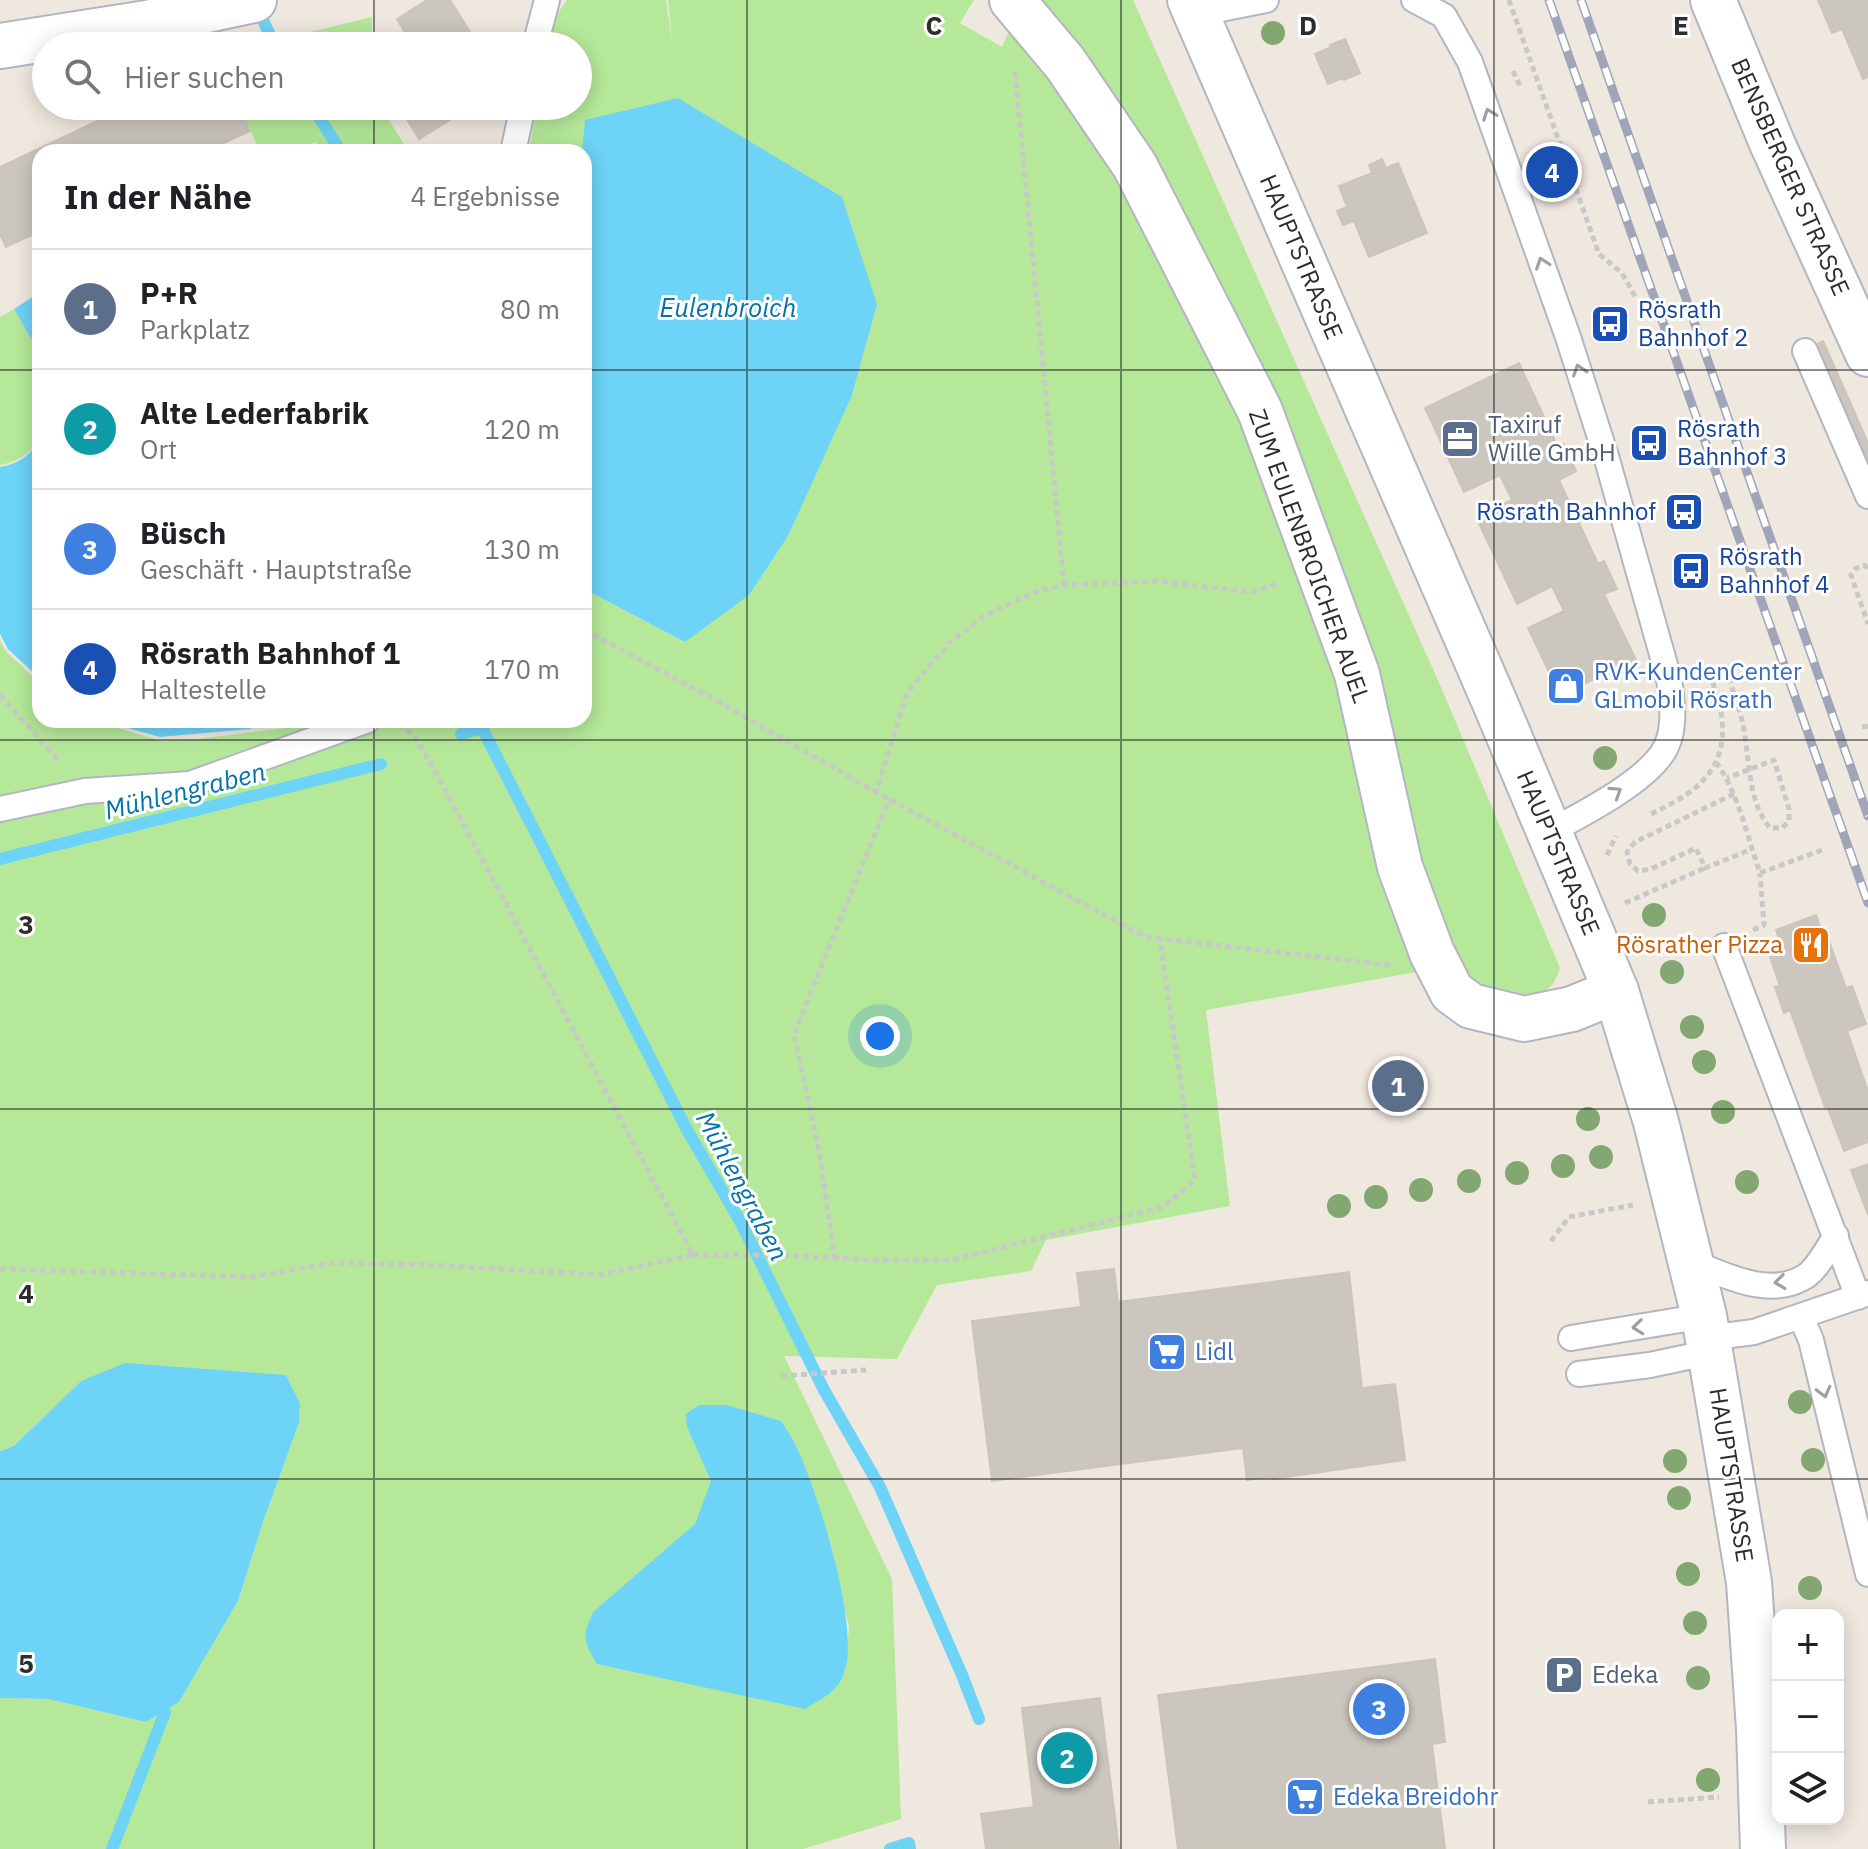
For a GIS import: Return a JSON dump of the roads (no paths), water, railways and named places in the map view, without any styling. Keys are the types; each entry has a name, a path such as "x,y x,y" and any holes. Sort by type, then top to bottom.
{"main road":[{"name":"ZUM EULENBROICHER AUEL","path":"1012,0 1065,63 1135,166 1260,411 1357,674 1400,867 1439,971 1452,992 1471,1006 1524,1019 1572,1009 1616,991"},
{"name":"BENSBERGER STRASSE","path":"1713,0 1772,143 1868,354"},
{"path":"89,32 237,4"},
{"name":"HAUPTSTRASSE","path":"1193,7 1616,991 1656,1122 1708,1335 1749,1582 1763,1849"},
{"path":"0,46 32,41"}],"lane":[{"path":"539,32 547,0"},
{"path":"1193,7 1266,0"},
{"path":"1414,0 1444,16 1470,62 1568,337 1645,588 1669,679 1673,714 1666,748 1640,777 1549,832"},
{"path":"515,144 520,120"},
{"path":"1805,351 1868,496"},
{"path":"0,809 85,791 190,784 346,728"},
{"path":"1571,1338 1754,1332 1863,1295 1836,1236 1724,946"},
{"path":"1692,1262 1744,1283 1783,1284 1808,1276 1836,1236"},
{"path":"1801,1317 1811,1340 1868,1574"},
{"path":"1579,1374 1650,1365 1708,1335"}],"water":[{"name":"Eulenbroich","path":"678,98 842,197 877,304 852,395 788,536 749,595 685,642 592,593 592,144 583,144 585,120"},
{"path":"32,297 32,340 14,309"},
{"path":"32,449 32,672 8,649 0,634 0,467 26,456"},
{"path":"128,728 252,728 250,729 160,737"},
{"path":"125,1363 286,1375 300,1403 299,1423 238,1601 179,1702 146,1722 48,1699 0,1698 0,1451 14,1446 81,1381"},
{"path":"699,1405 726,1405 781,1421 797,1448 816,1496 842,1593 848,1652 838,1685 805,1709 597,1664 589,1649 586,1632 594,1611 695,1524 711,1481 687,1427 686,1414"}],"waterway":[{"name":"Mühlengraben","path":"256,5 269,32"},
{"name":"Mühlengraben","path":"321,120 336,144"},
{"name":"Mühlengraben","path":"482,728 687,1130 740,1221 824,1390 880,1487 979,1719"},
{"path":"461,734 482,728"},
{"name":"Mühlengraben","path":"0,859 381,764"},
{"path":"112,1849 165,1712"},
{"name":"Mühlengraben","path":"890,1849 909,1843 910,1849"}],"railway":[{"path":"1549,0 1868,903"},
{"path":"1581,0 1868,816"}],"place":[{"name":"Rösrath Bahnhof 1","path":"1552,172"},
{"name":"Rösrath Bahnhof 2","path":"1610,324"},
{"name":"Taxiruf Wille GmbH","path":"1460,439"},
{"name":"Rösrath Bahnhof 3","path":"1649,443"},
{"name":"Rösrath Bahnhof","path":"1684,512"},
{"name":"Rösrath Bahnhof 4","path":"1691,571"},
{"name":"RVK-KundenCenter GLmobil Rösrath","path":"1566,686"},
{"name":"Rösrather Pizza","path":"1811,945"},
{"name":"P+R","path":"1398,1086"},
{"name":"Lidl","path":"1167,1352"},
{"name":"Edeka","path":"1564,1675"},
{"name":"Büsch","path":"1379,1709"},
{"name":"Alte Lederfabrik","path":"1067,1758"},
{"name":"Edeka Breidohr","path":"1305,1797"}]}
